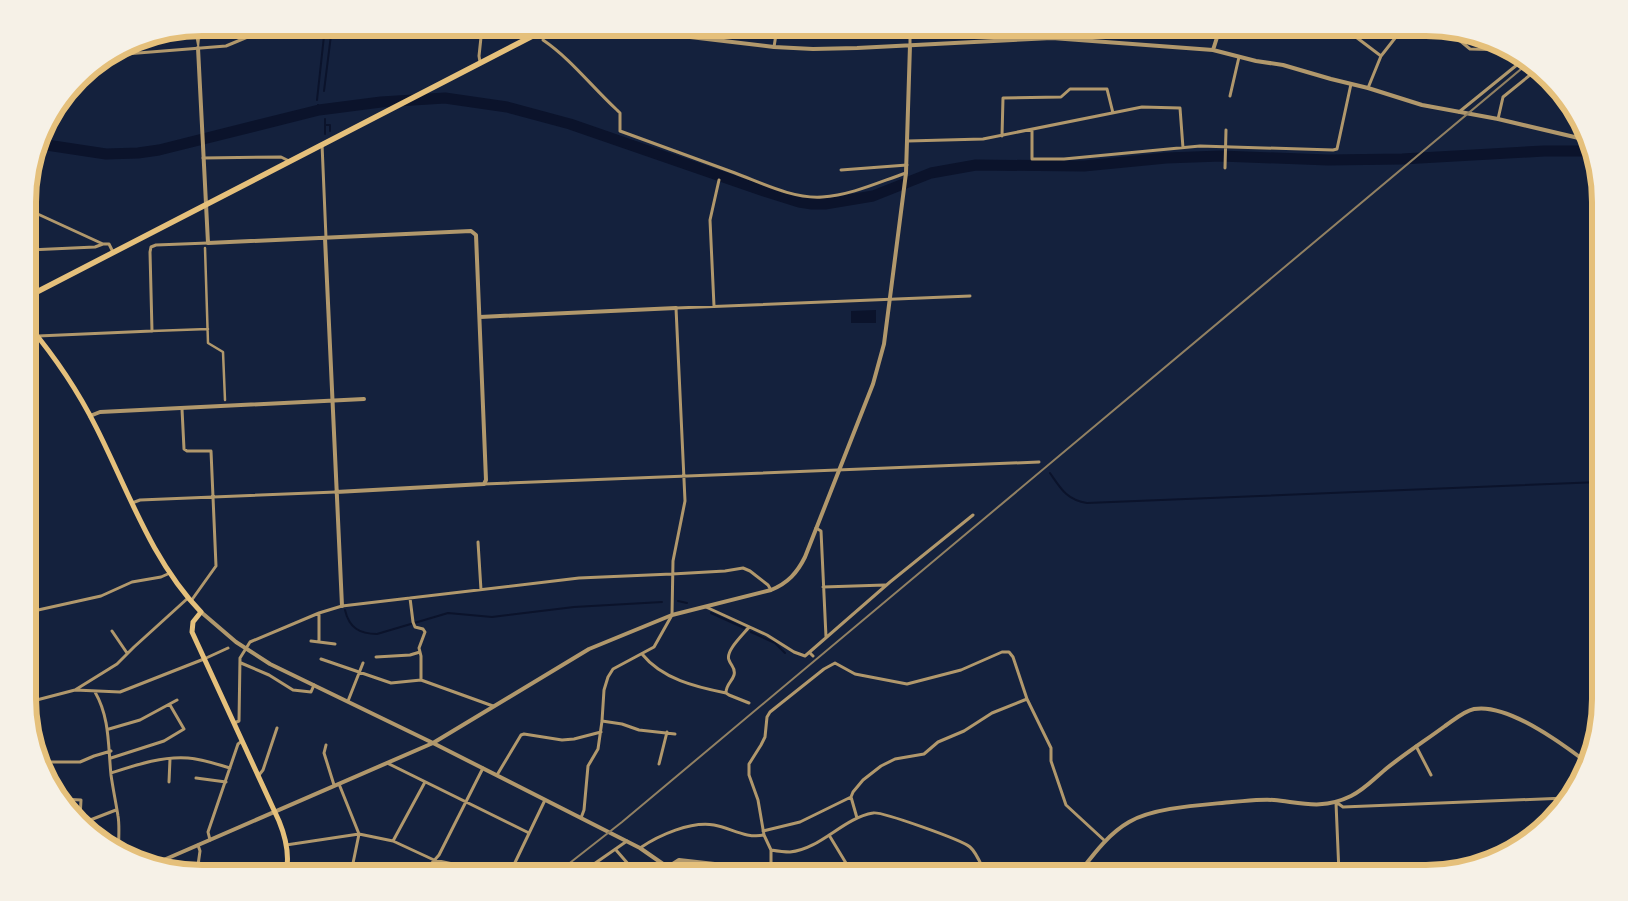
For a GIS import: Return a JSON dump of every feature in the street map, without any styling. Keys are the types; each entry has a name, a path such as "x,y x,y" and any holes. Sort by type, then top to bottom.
{"highway":[{"path":"36,292 532,36"}],"main road":[{"path":"37,336 66,376 90,416 158,555 189,600 201,612 192,622 192,632 284,833 287,865"}],"street":[{"path":"128,54 226,46 250,36"},
{"path":"480,63 481,36"},
{"path":"685,36 774,47 813,49 1069,39 1212,50 1283,65 1422,105 1498,119 1579,138"},
{"path":"774,47 776,36"},
{"path":"164,860 433,743 589,649 672,615 771,590 787,582 798,570 805,558 881,359 907,165 910,36"},
{"path":"1212,50 1217,36"},
{"path":"1354,36 1380,56"},
{"path":"1368,88 1380,56 1396,36"},
{"path":"543,40 571,62 620,113 620,131 722,169 792,193 816,197 860,190 906,174"},
{"path":"1459,40 1470,49 1490,50"},
{"path":"198,48 206,205 208,343 223,352 225,400"},
{"path":"1230,96 1239,56"},
{"path":"1458,112 1518,64"},
{"path":"1498,119 1503,96 1531,74"},
{"path":"1032,130 1032,159 1064,159 1183,148 1333,150 1336,148 1351,84"},
{"path":"1002,136 1003,98 1061,97 1070,89 1107,89 1113,113"},
{"path":"908,141 983,139 1142,107 1180,108 1183,148"},
{"path":"1225,168 1226,130"},
{"path":"322,144 342,606"},
{"path":"203,158 281,157 290,161"},
{"path":"841,170 907,165"},
{"path":"714,306 710,220 719,180"},
{"path":"36,213 103,244"},
{"path":"152,330 150,252 151,247 156,245 206,246 325,238 473,232 477,236 486,480 484,484"},
{"path":"36,250 95,247 109,244 114,252"},
{"path":"480,316 970,296"},
{"path":"581,818 588,766 598,749 604,690 608,677 613,669 654,647 672,615 674,547 685,501 676,308"},
{"path":"37,336 152,330 208,330"},
{"path":"90,416 100,412 364,399"},
{"path":"36,700 75,690 117,664 189,600 216,566 211,451 187,451 184,449 182,409"},
{"path":"132,503 140,500 484,484 1039,462"},
{"path":"706,607 774,639 794,652 806,656 886,585 973,515"},
{"path":"816,528 821,531 826,638"},
{"path":"478,542 481,590"},
{"path":"234,723 239,721 240,658 250,642 342,606 579,578 672,574 746,568 768,585 771,590"},
{"path":"36,610 101,596 132,582 161,577 170,573"},
{"path":"823,587 886,585"},
{"path":"410,598 414,627 423,629 425,632 419,648 422,656 421,680"},
{"path":"201,612 245,649 270,664 433,743 627,841 665,865"},
{"path":"319,614 319,642"},
{"path":"726,693 728,684 733,679 735,672 729,661 730,650 749,627"},
{"path":"112,630 128,653"},
{"path":"311,641 335,644"},
{"path":"75,690 120,692 228,648"},
{"path":"376,656 410,655 420,652"},
{"path":"769,865 771,850 763,833 758,800 749,775 749,764 765,737 767,717 770,712 824,669 835,663 855,674 907,684 961,670 1002,652 1009,652 1013,658 1027,699 1052,748 1052,761 1066,805 1105,841"},
{"path":"810,653 813,656"},
{"path":"642,654 650,664 673,677 692,685 726,693 749,703"},
{"path":"320,659 391,683 421,680 494,707"},
{"path":"240,663 269,675 293,690 311,692 314,685"},
{"path":"348,701 363,663"},
{"path":"820,664 824,669"},
{"path":"95,692 109,730 111,773 118,816 118,842"},
{"path":"640,848 685,826 714,825 740,834 758,836 800,822 851,797 863,780 881,766 895,759 924,754 938,742 964,731 992,713 1027,699"},
{"path":"109,730 140,720 177,700"},
{"path":"111,758 164,741 184,729 170,705"},
{"path":"1086,864 1105,841 1121,827 1136,818 1184,807 1268,800 1311,805 1336,802 1353,796 1416,746 1466,712 1475,709 1506,713 1523,720 1581,757"},
{"path":"602,721 622,724 640,730 675,734"},
{"path":"258,775 263,770 277,728"},
{"path":"497,775 521,735 562,740 601,732"},
{"path":"659,764 667,732"},
{"path":"210,840 208,832 238,744 242,741"},
{"path":"326,744 324,753 359,834 353,865"},
{"path":"1416,746 1431,775"},
{"path":"49,762 80,762 111,751"},
{"path":"111,773 151,761 170,759 194,759 230,768"},
{"path":"169,782 170,759"},
{"path":"387,763 529,834"},
{"path":"430,865 439,855 483,768"},
{"path":"196,778 226,782"},
{"path":"393,841 425,782"},
{"path":"851,797 857,818"},
{"path":"1336,802 1343,807 1559,798"},
{"path":"70,800 81,800 80,811"},
{"path":"514,865 545,800"},
{"path":"1336,802 1338,864"},
{"path":"90,820 116,810"},
{"path":"771,850 790,852 803,848 857,818 875,812 950,837 969,846 980,864"},
{"path":"286,845 359,834 393,841 434,860 457,865"},
{"path":"829,835 847,864"},
{"path":"594,865 627,841"},
{"path":"198,845 200,851 198,865"},
{"path":"616,850 629,865"},
{"path":"672,865 680,860 714,865"}],"lane":[{"path":"198,48 199,36"},
{"path":"196,37 198,48"}],"water":[{"path":"876,310 876,323 851,323 851,311"}],"waterway":[{"path":"317,100 324,36"},
{"path":"324,91 331,36"},
{"path":"47,145 106,154 138,153 159,150 319,110 381,102 445,98 507,107 570,124 764,191 812,204 825,204 873,196 931,173 976,165 1084,166 1166,158 1221,156 1328,160 1402,159 1544,151 1584,151"},
{"path":"318,105 319,110"},
{"path":"325,119 325,134"},
{"path":"325,125 330,125 330,131"},
{"path":"1050,473 1061,489 1069,496 1080,502 1087,503 1591,482"},
{"path":"678,601 687,603"},
{"path":"345,610 352,626 365,633 377,634 448,613 492,617 574,607 662,602"},
{"path":"711,613 744,628"},
{"path":"751,632 775,643 785,653"}],"railway":[{"path":"568,865 622,822 1523,67"}]}
